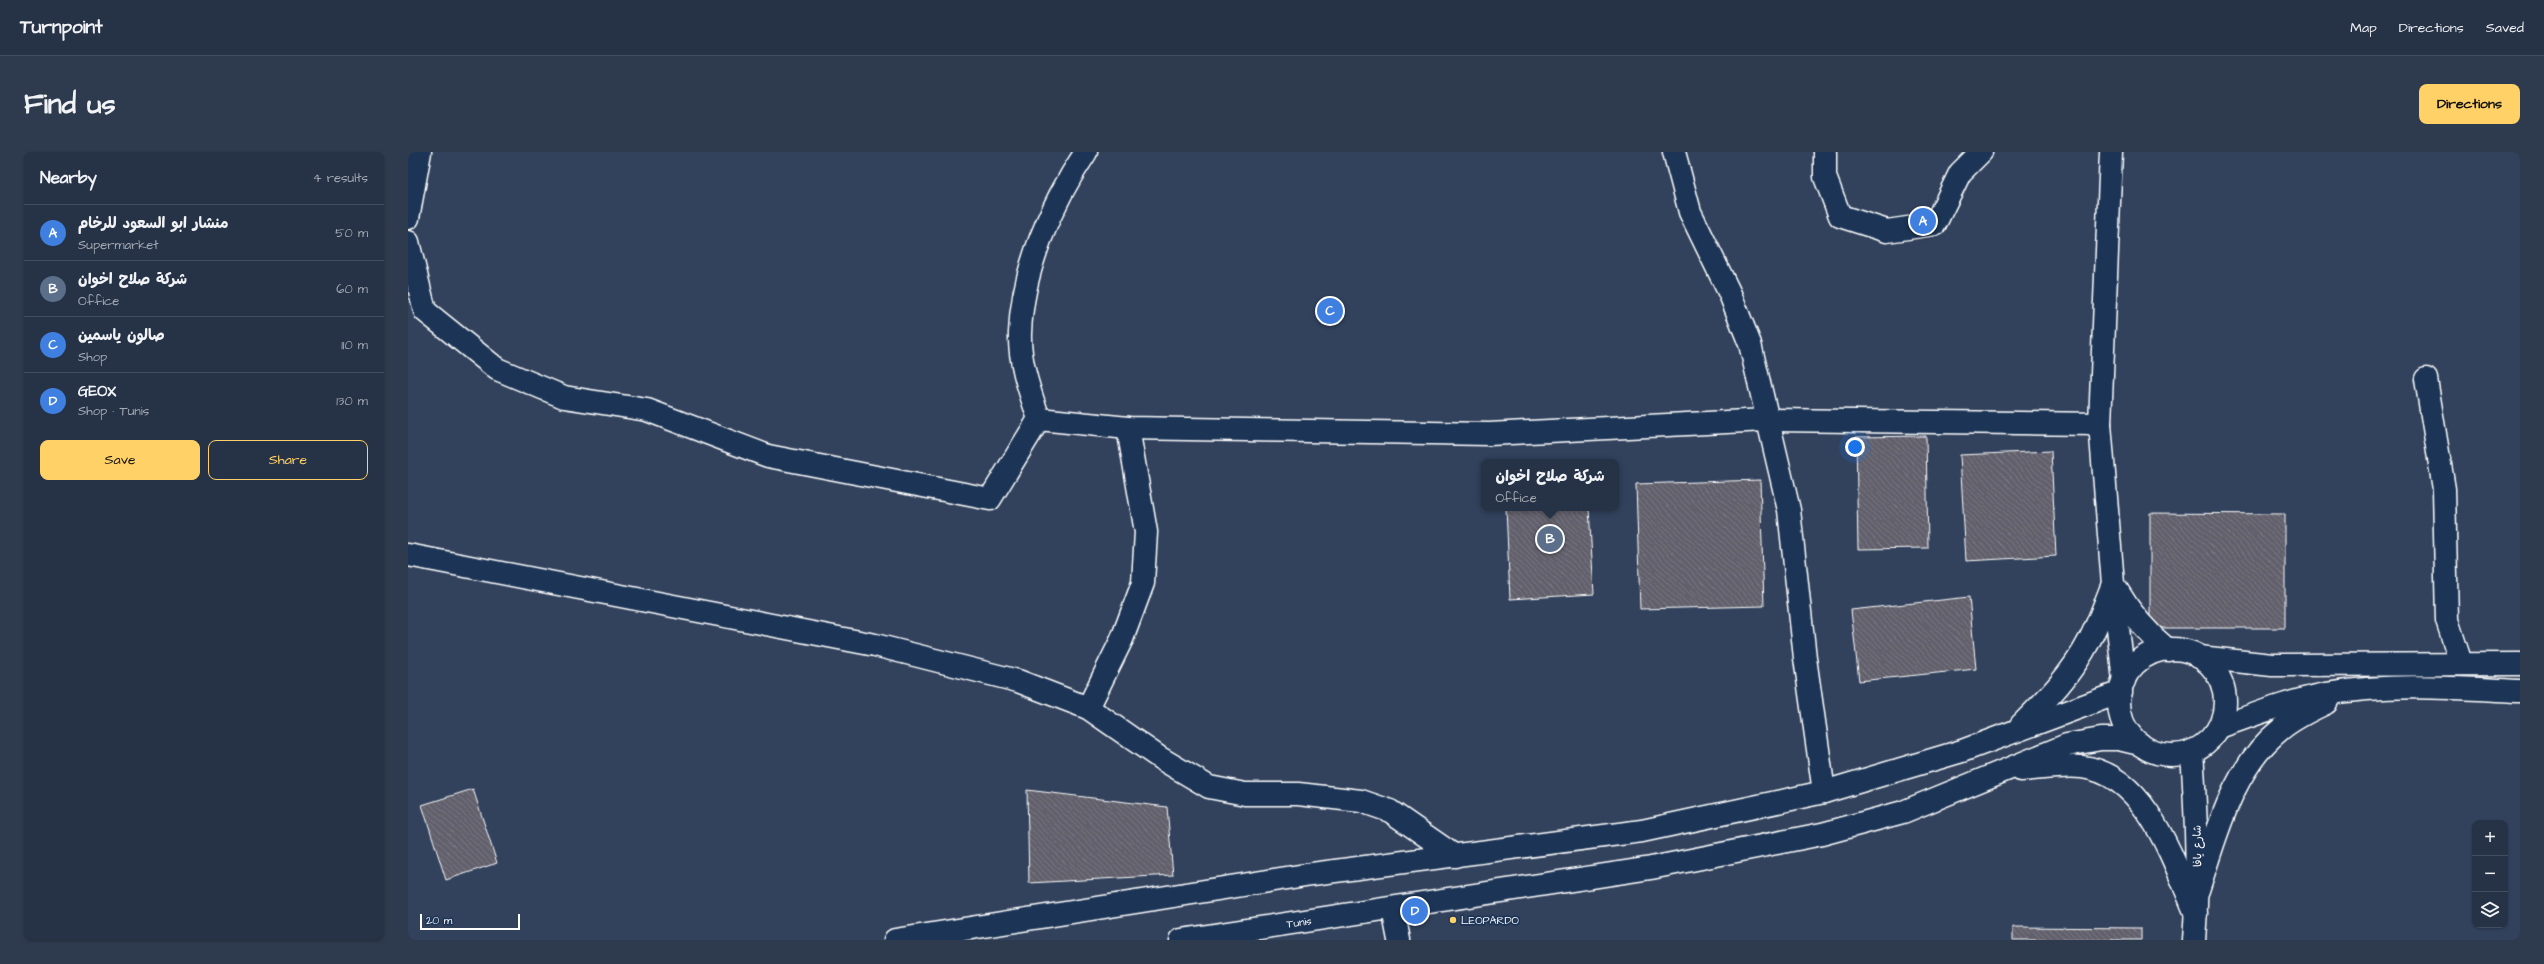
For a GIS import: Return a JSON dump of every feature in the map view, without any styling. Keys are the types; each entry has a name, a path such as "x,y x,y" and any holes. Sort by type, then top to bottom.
{"street":[{"path":"408,218 420,152"},
{"path":"1040,419 1026,378 1020,334 1024,293 1040,237 1077,166 1086,152"},
{"path":"1674,152 1690,212 1730,294 1750,344 1766,420 1789,510 1805,658 1824,792"},
{"path":"1825,152 1825,177 1840,216 1887,231 1935,224 1960,173 1981,152"},
{"path":"895,940 1312,874 1642,831 1824,792 1962,751 2016,730 2122,686 2133,667 2146,656 2168,650 2178,649 2199,658 2207,663 2218,676 2224,691 2225,710 2219,727 2208,742 2192,752 2174,755 2156,753 2140,744 2127,731 2121,714 2122,686 2100,424 2111,152"},
{"path":"408,242 425,311 497,369 564,397 646,410 768,456 990,500 1040,419"},
{"path":"2426,379 2444,489 2447,620 2461,663"},
{"path":"1040,419 1128,428 1489,434 1766,420 2100,424"},
{"path":"1088,708 1122,639 1143,583 1146,532 1128,428"},
{"path":"408,555 875,645 1018,681 1088,708 1160,758 1209,787 1245,794 1298,794 1361,801 1390,811 1454,856"},
{"path":"2113,584 2131,615 2147,632 2168,650"},
{"path":"2016,730 2052,694 2072,670 2089,641 2113,584"},
{"path":"2199,658 2272,665 2461,663 2520,664"},
{"path":"2219,727 2274,707 2349,691 2372,688 2441,687 2520,692"},
{"path":"2198,890 2226,804 2244,772 2263,747 2281,728 2349,691"},
{"name":"Tunis","path":"1181,940 1393,909 1651,868 1822,834 1904,812 2067,745 2101,739 2119,739 2140,744"},
{"name":"شارع يافا","path":"2192,752 2198,835 2198,890 2194,940"},
{"path":"2006,770 2083,767 2114,778 2140,800 2151,817 2173,861 2196,914"},
{"path":"1393,909 1399,940"}],"building":[{"path":"1926,436 1928,548 1858,549 1856,437"},
{"path":"2051,451 2056,556 1966,561 1960,455"},
{"path":"1760,480 1764,606 1640,609 1636,484"},
{"path":"1506,511 1589,511 1594,594 1510,599"},
{"path":"2150,513 2285,514 2285,628 2150,628"},
{"path":"1969,597 1976,669 1859,681 1851,610"},
{"path":"473,789 497,863 446,880 422,805"},
{"path":"1027,790 1167,807 1173,875 1029,883"},
{"path":"2013,927 2141,928 2141,940 2013,940"}],"place":[{"name":"منشار ابو السعود للرخام","path":"1923,221"},
{"name":"صالون ياسمين","path":"1330,311"},
{"name":"شركة صلاح اخوان","path":"1550,539"},
{"name":"GEOX","path":"1415,911"},
{"name":"LEOPARDO","path":"1453,920"}]}
